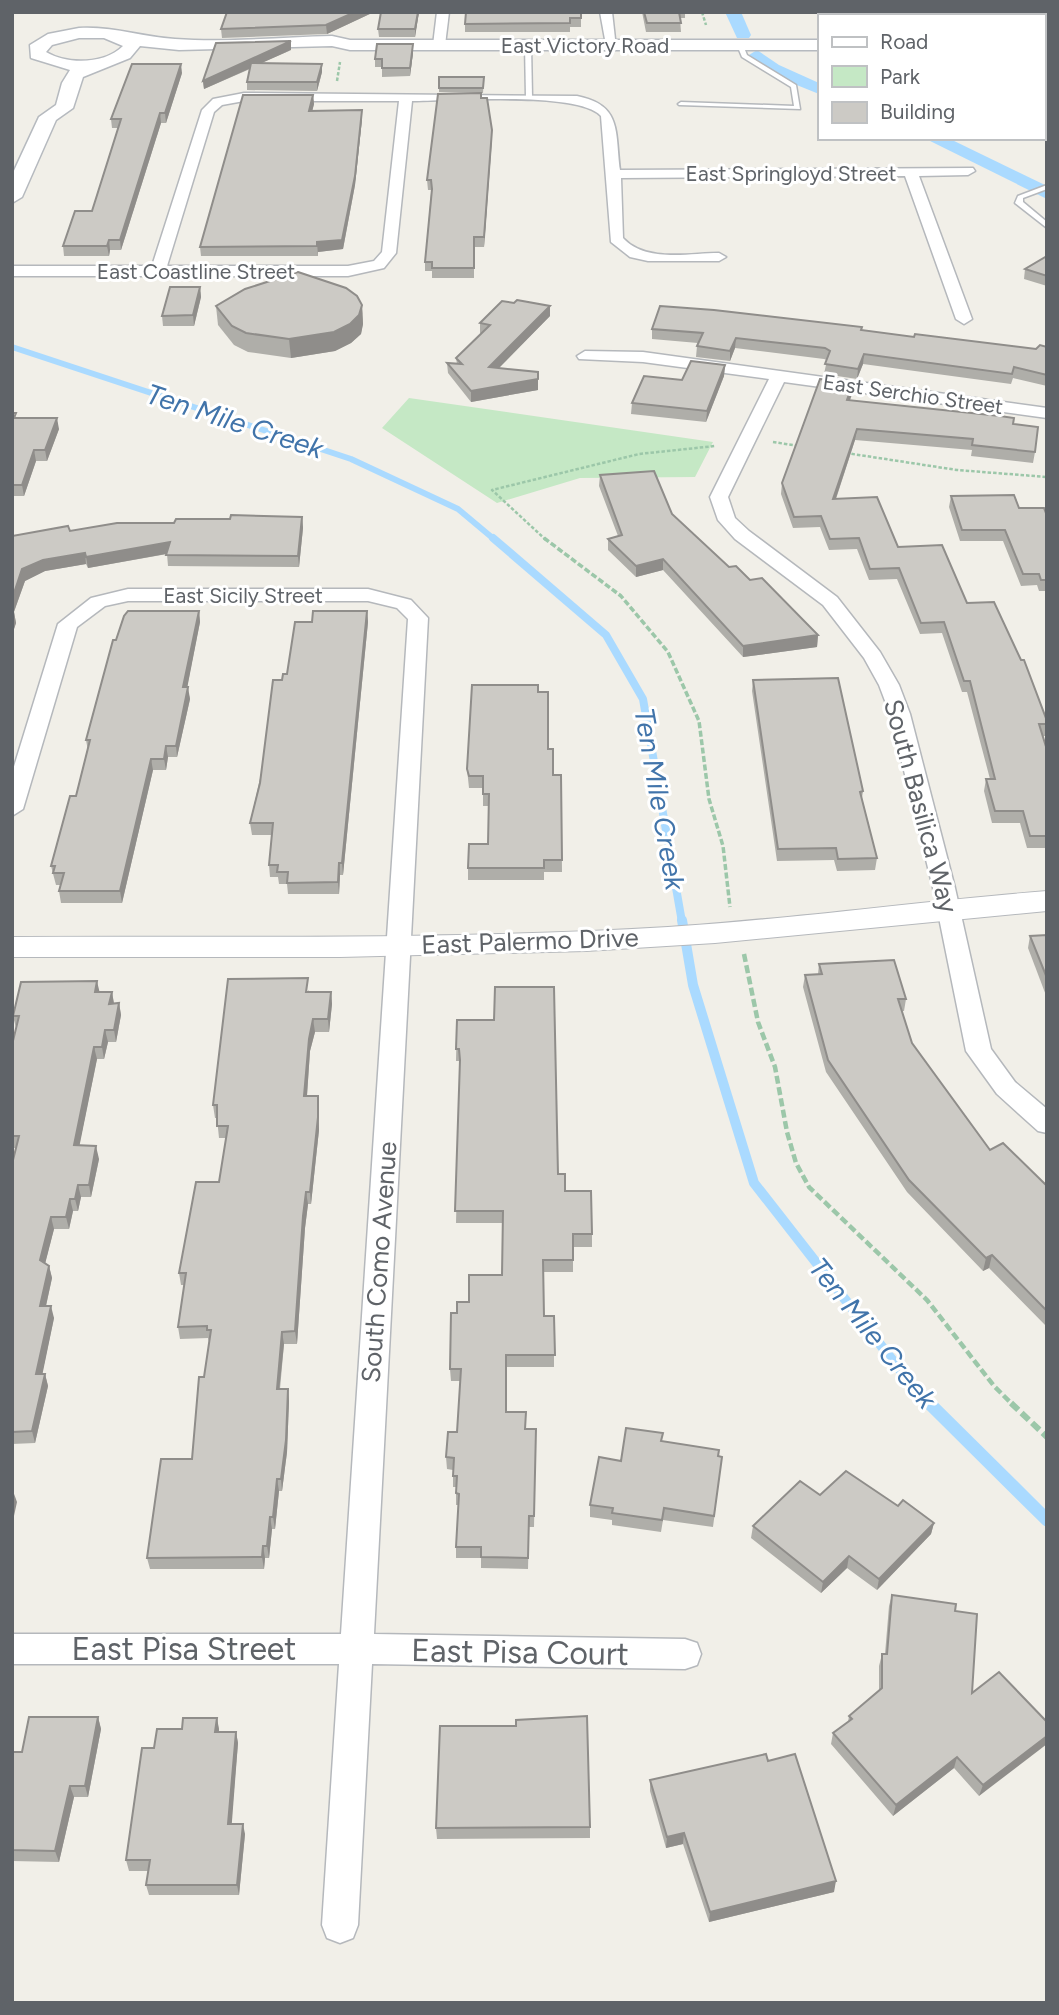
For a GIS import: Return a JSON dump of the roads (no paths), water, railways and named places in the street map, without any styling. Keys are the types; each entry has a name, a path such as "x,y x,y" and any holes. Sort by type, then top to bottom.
{"main road":[{"path":"51,77 53,70 30,51 66,35 93,20 95,15"},
{"name":"East Victory Road","path":"66,35 123,33 161,45 332,41 346,49"},
{"path":"12,197 45,109 64,108 68,85 78,70 110,60 132,47 123,33"},
{"name":"East Victory Road","path":"30,51 63,64 333,48 439,45 818,45"}],"street":[{"path":"439,45 443,12"},
{"path":"606,12 612,45"},
{"path":"158,271 208,110 218,102 244,97 529,97 591,103 607,117 614,174 616,239 620,245 637,254 651,256 719,257"},
{"name":"East Coastline Street","path":"12,271 348,271 379,265 389,253 406,97"},
{"name":"East Springloyd Street","path":"614,174 968,171"},
{"path":"911,173 964,319"},
{"name":"East Serchio Street","path":"585,356 643,358 1047,413"},
{"name":"South Basilica Way","path":"779,376 719,497 720,507 726,520 742,535 830,601 878,666 900,714 948,907 979,1051 1006,1088 1047,1124"},
{"name":"East Sicily Street","path":"12,809 68,624 83,610 99,602 128,595 368,595 404,604"},
{"name":"South Como Avenue","path":"340,1925 418,618 404,604"},
{"name":"East Palermo Drive","path":"12,947 399,945 670,937 948,907 1047,901"},
{"name":"East Pisa Street","path":"12,1650 355,1649"},
{"name":"East Pisa Court","path":"355,1649 685,1654"}],"lane":[{"path":"528,45 529,97"},
{"path":"681,104 798,108 794,86 744,56 740,45"},
{"path":"1047,187 1028,192 1020,197 1018,203 1047,226"}],"waterway":[{"path":"733,12 743,35"},
{"path":"757,55 773,69 818,89"},
{"path":"937,140 1047,193"},
{"name":"Ten Mile Creek","path":"12,347 351,459 458,509 495,540"},
{"name":"Ten Mile Creek","path":"493,538 606,635 643,699 682,922"},
{"name":"Ten Mile Creek","path":"682,920 693,985 754,1183 915,1389 929,1403"},
{"name":"Ten Mile Creek","path":"929,1403 1047,1520"}]}
